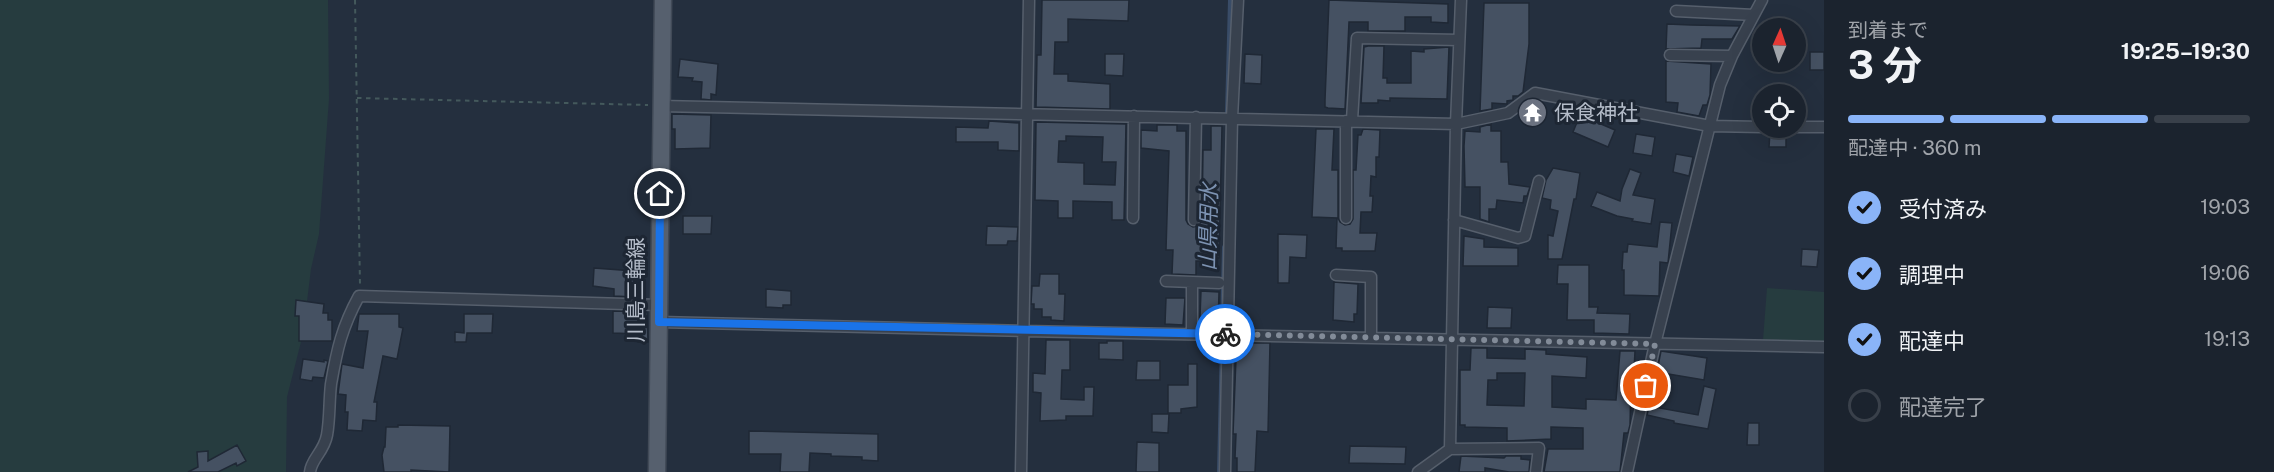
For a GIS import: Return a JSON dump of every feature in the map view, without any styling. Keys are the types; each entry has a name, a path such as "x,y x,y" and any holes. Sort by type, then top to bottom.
{"main road":[{"name":"川島三輪線","path":"657,472 663,0"}],"street":[{"path":"1021,472 1029,0"},
{"path":"1225,472 1232,118 1238,0"},
{"path":"1450,449 1455,123 1461,0"},
{"path":"1627,472 1655,344 1720,86 1732,56 1762,0"},
{"path":"1676,11 1754,15"},
{"path":"1346,218 1349,121 1357,38 1459,40"},
{"path":"1670,55 1732,56"},
{"path":"660,106 1455,123 1508,113 1535,93 1710,126 1752,127"},
{"path":"1133,218 1134,116"},
{"path":"1194,220 1196,117"},
{"path":"1806,127 1824,127"},
{"path":"1454,220 1518,238 1525,236 1539,181"},
{"path":"1336,275 1371,277 1371,338"},
{"path":"1166,281 1219,283"},
{"path":"1192,282 1192,334"},
{"path":"310,472 312,464 323,449 327,435 331,385 341,332 359,296 659,314 1024,331 1824,347"},
{"path":"1418,472 1450,449 1539,448 1536,472"}],"path":[{"path":"355,0 361,278 359,296"},
{"path":"357,98 660,106"}],"green space":[{"path":"0,0 328,0 329,99 319,234 311,269 303,334 287,397 286,472 0,472"},
{"path":"1767,288 1824,292 1824,341 1763,340"}],"building":[{"path":"1042,0 1129,0 1128,21 1068,19 1068,42 1055,42 1054,74 1068,74 1068,81 1110,84 1110,109 1036,107 1037,55 1041,55"},
{"path":"1329,0 1448,4 1448,23 1431,22 1431,17 1405,17 1405,31 1368,31 1368,22 1349,22 1345,109 1328,108 1325,107 1325,100"},
{"path":"1484,3 1529,3 1529,44 1523,92 1518,96 1513,96 1513,100 1507,101 1507,104 1492,103 1492,109 1480,111"},
{"path":"1667,24 1740,26 1732,39 1702,39 1701,48 1666,49"},
{"path":"1384,46 1383,78 1387,78 1387,83 1411,83 1411,51 1424,52 1424,49 1449,47 1447,99 1390,98 1390,101 1378,100 1378,103 1361,103 1364,47"},
{"path":"1810,52 1824,52 1824,70 1810,70"},
{"path":"1105,54 1124,54 1123,76 1105,75"},
{"path":"1245,54 1262,55 1261,84 1244,83"},
{"path":"680,59 718,64 716,95 711,94 711,100 701,99 702,82 692,81 693,78 678,77"},
{"path":"1666,61 1711,64 1710,95 1707,105 1703,105 1699,116 1677,112 1678,103 1666,102"},
{"path":"672,114 711,115 710,148 675,149"},
{"path":"1580,115 1615,130 1608,147 1573,132"},
{"path":"989,121 1019,123 1019,151 998,150 998,142 956,142 956,127 988,128"},
{"path":"1036,122 1126,124 1124,220 1112,220 1112,202 1073,201 1073,218 1058,218 1058,201 1035,200","holes":["1066,136 1103,137 1102,162 1116,162 1115,185 1084,184 1084,163 1058,162 1059,141 1066,141"]},
{"path":"1491,124 1491,131 1501,131 1501,162 1508,162 1509,184 1530,187 1527,196 1524,196 1523,203 1497,200 1496,209 1489,209 1489,222 1480,219 1480,187 1465,187 1464,146 1465,131 1480,132 1480,127"},
{"path":"1157,125 1177,125 1177,131 1186,131 1186,220 1193,227 1198,226 1202,220 1203,150 1211,150 1211,126 1222,126 1219,258 1213,258 1214,261 1196,261 1196,275 1172,274 1173,250 1166,250 1169,151 1141,148 1141,130 1157,131"},
{"path":"1316,129 1334,129 1332,170 1338,170 1338,218 1345,225 1350,224 1353,219 1353,170 1356,170 1358,135 1361,135 1363,129 1380,130 1376,177 1371,176 1372,212 1361,212 1360,233 1377,233 1375,251 1342,251 1342,248 1336,248 1337,218 1312,217"},
{"path":"1636,134 1655,137 1652,156 1633,153"},
{"path":"1770,138 1786,138 1786,147 1769,147"},
{"path":"1676,154 1693,157 1689,176 1673,172"},
{"path":"1553,168 1580,173 1562,259 1548,259 1548,235 1553,236 1558,211 1550,209 1551,200 1542,198 1546,180"},
{"path":"1630,169 1641,173 1633,195 1655,199 1651,224 1632,221 1633,219 1617,216 1591,206 1597,192 1620,201"},
{"path":"683,216 712,216 711,234 683,234"},
{"path":"1660,222 1672,223 1668,263 1660,262 1659,296 1624,295 1623,252 1627,252 1628,244 1657,247"},
{"path":"987,226 1018,227 1017,241 1008,241 1007,245 986,245"},
{"path":"1278,234 1307,235 1306,258 1290,257 1289,283 1278,283"},
{"path":"1464,236 1484,239 1484,247 1518,248 1518,266 1463,266"},
{"path":"1802,249 1819,250 1817,267 1801,266"},
{"path":"1558,265 1589,265 1589,307 1598,307 1597,313 1630,314 1629,334 1594,333 1594,320 1567,320 1568,284 1557,284"},
{"path":"594,268 634,271 634,297 614,296 614,289 593,286"},
{"path":"1040,274 1059,274 1059,294 1065,294 1064,321 1042,317 1042,309 1034,309 1034,304 1031,304 1032,286 1039,286"},
{"path":"1334,282 1358,284 1357,314 1354,314 1354,322 1333,320"},
{"path":"766,289 791,291 791,305 783,305 783,308 766,307"},
{"path":"1201,291 1219,292 1218,327 1204,327 1204,317 1200,317"},
{"path":"1166,298 1185,298 1183,325 1165,324"},
{"path":"296,300 324,304 323,313 328,313 328,320 332,320 332,341 299,341 299,316 295,316"},
{"path":"1488,307 1512,308 1511,328 1487,328"},
{"path":"613,311 647,312 648,342 638,342 638,334 613,333"},
{"path":"359,314 399,314 399,327 403,328 397,359 383,356 374,402 377,402 376,421 363,420 362,431 347,430 346,395 338,394 342,364 363,368 368,331 357,331"},
{"path":"464,314 493,314 492,333 467,333 466,342 455,342 455,332 464,333"},
{"path":"1046,340 1070,340 1070,370 1062,370 1061,399 1084,400 1084,387 1094,387 1093,416 1066,416 1066,420 1040,421 1041,393 1033,392 1033,373 1045,374"},
{"path":"1107,341 1123,341 1123,360 1099,359 1099,343 1107,343"},
{"path":"1242,343 1270,343 1268,432 1257,431 1255,472 1237,472 1237,458 1235,458 1236,434 1233,434 1236,358 1238,358 1238,346 1242,346"},
{"path":"1471,348 1487,348 1487,358 1525,359 1525,349 1546,350 1546,354 1587,357 1586,378 1552,376 1552,407 1586,409 1586,399 1616,400 1620,351 1635,351 1634,371 1641,371 1639,381 1631,381 1630,425 1628,433 1624,433 1620,472 1544,472 1548,449 1583,449 1583,428 1551,427 1551,439 1507,441 1507,428 1460,425 1460,370 1470,370","holes":["1497,373 1525,373 1524,406 1487,405 1488,380 1497,380"]},
{"path":"1661,351 1707,358 1704,380 1669,374 1667,388 1654,386"},
{"path":"303,359 328,361 324,378 313,377 312,381 300,379"},
{"path":"1137,361 1160,361 1160,380 1136,380"},
{"path":"1188,364 1197,364 1197,407 1181,409 1181,413 1168,413 1168,385 1188,385"},
{"path":"1704,386 1716,389 1708,429 1647,415 1649,406 1698,415"},
{"path":"1152,414 1169,414 1168,433 1152,432"},
{"path":"1748,423 1759,423 1759,445 1747,445"},
{"path":"398,425 450,426 449,472 411,470 411,472 384,472 382,455 385,447 386,427 398,427"},
{"path":"749,431 878,434 878,461 862,460 862,457 810,453 809,472 780,472 781,454 749,454"},
{"path":"1137,442 1159,443 1159,472 1136,472"},
{"path":"237,445 246,461 237,466 236,463 218,472 188,472 198,467 197,452 208,451 208,461"},
{"path":"1350,446 1406,447 1405,464 1349,463"},
{"path":"1461,456 1504,458 1521,456 1521,459 1530,460 1529,472 1509,472 1485,468 1485,472 1459,472"}],"waterway":[{"name":"山県用水","path":"1227,113 1230,0"},
{"name":"山県用水","path":"1222,331 1224,247"},
{"name":"山県用水","path":"1219,472 1222,341"}],"way so far":[{"path":"1225,334 1655,344 1646,386"}],"place":[{"name":"保食神社","path":"1533,113"}],"route":[{"path":"660,194 659,322 1225,334"}]}
